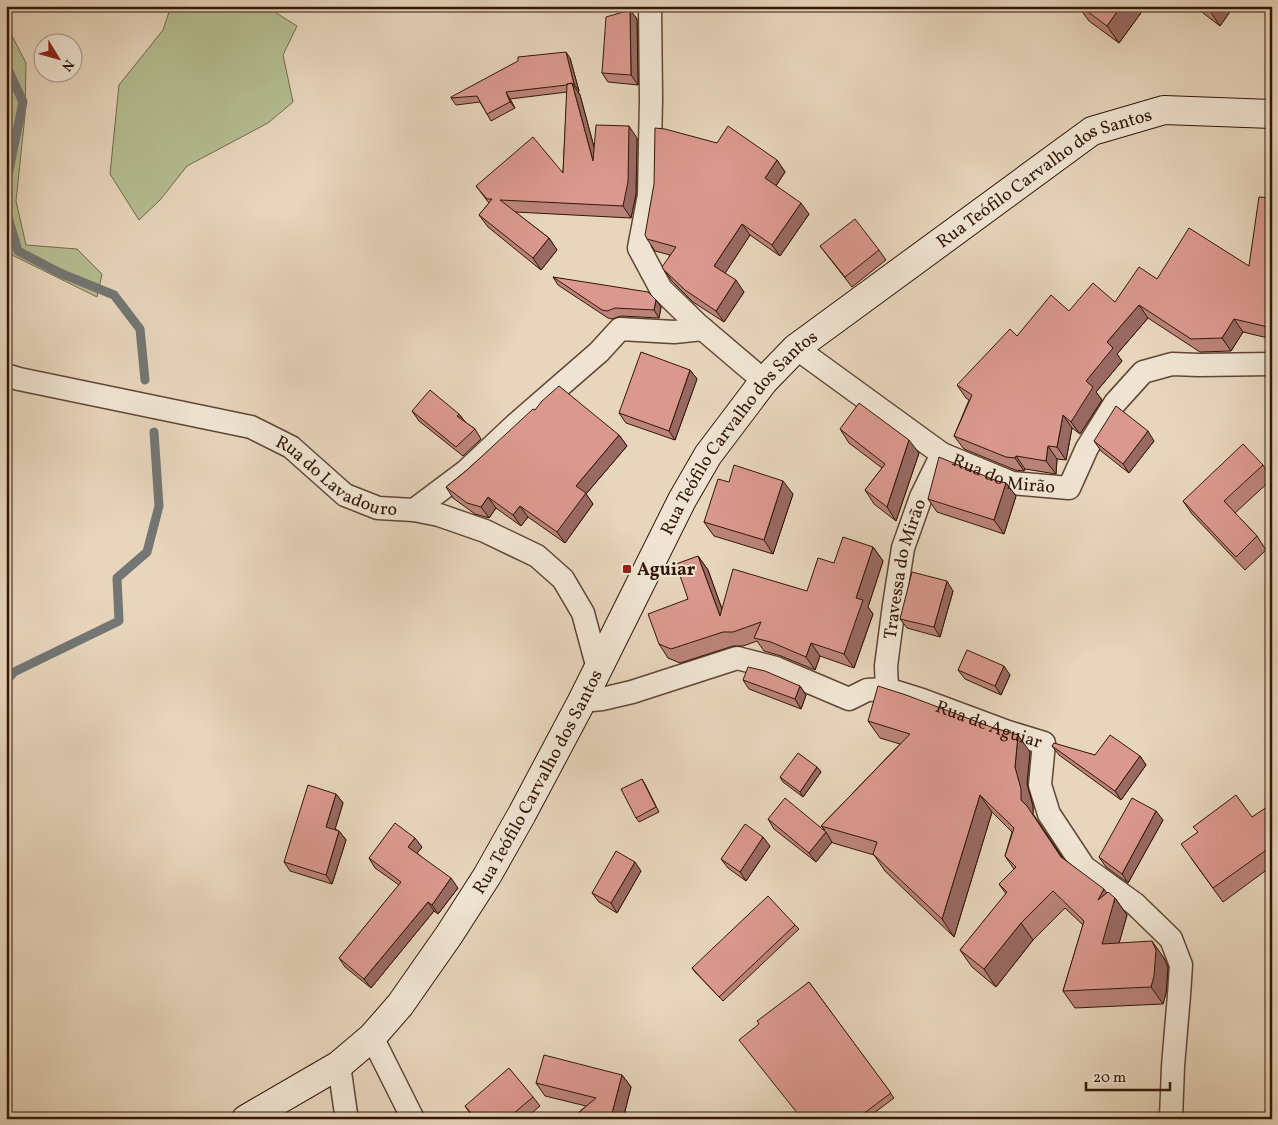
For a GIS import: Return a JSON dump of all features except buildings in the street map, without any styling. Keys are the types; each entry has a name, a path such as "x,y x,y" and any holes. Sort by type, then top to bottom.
{"main road":[{"name":"Rua Teófilo Carvalho dos Santos","path":"246,1119 339,1065 372,1037 400,1005 487,876 522,814 582,701 682,500 708,455 764,381 796,348 1092,131 1164,110 1272,114"}],"street":[{"path":"650,6 649,195 639,248 660,289 764,381"},
{"path":"414,510 466,470 599,352 620,329 674,332 703,329"},
{"name":"Rua do Mirão","path":"796,348 942,454 1012,482 1069,488 1087,448 1115,403 1143,372 1172,364 1272,364"},
{"name":"Rua do Lavadouro","path":"6,375 251,427 291,447 345,495 378,508 414,510 439,515 485,531 537,556 563,579 583,613 598,669"},
{"name":"Travessa do Mirão","path":"887,689 886,666 903,548 921,497 942,454"},
{"name":"Rua de Aguiar","path":"582,701 602,699 632,692 737,658 776,668 849,699 867,690 887,689 1044,743 1040,786 1049,814 1084,867 1134,904 1171,939 1181,965 1171,1119"},
{"path":"372,1037 413,1119"},
{"path":"339,1065 346,1114 344,1119"}],"green space":[{"path":"171,6 259,6 270,9 297,26 283,55 293,102 268,123 187,166 160,200 139,220 110,174 119,85 163,30"},
{"path":"6,24 26,63 25,115 16,201 26,245 77,249 102,274 97,297 6,252"}],"waterway":[{"path":"6,65 23,102 6,185"},
{"path":"6,210 18,251 60,273 114,295 140,329 145,380"},
{"path":"6,681 14,672 119,621 117,578 147,552 159,506 154,432"}],"place":[{"name":"Aguiar","path":"627,569"}]}
